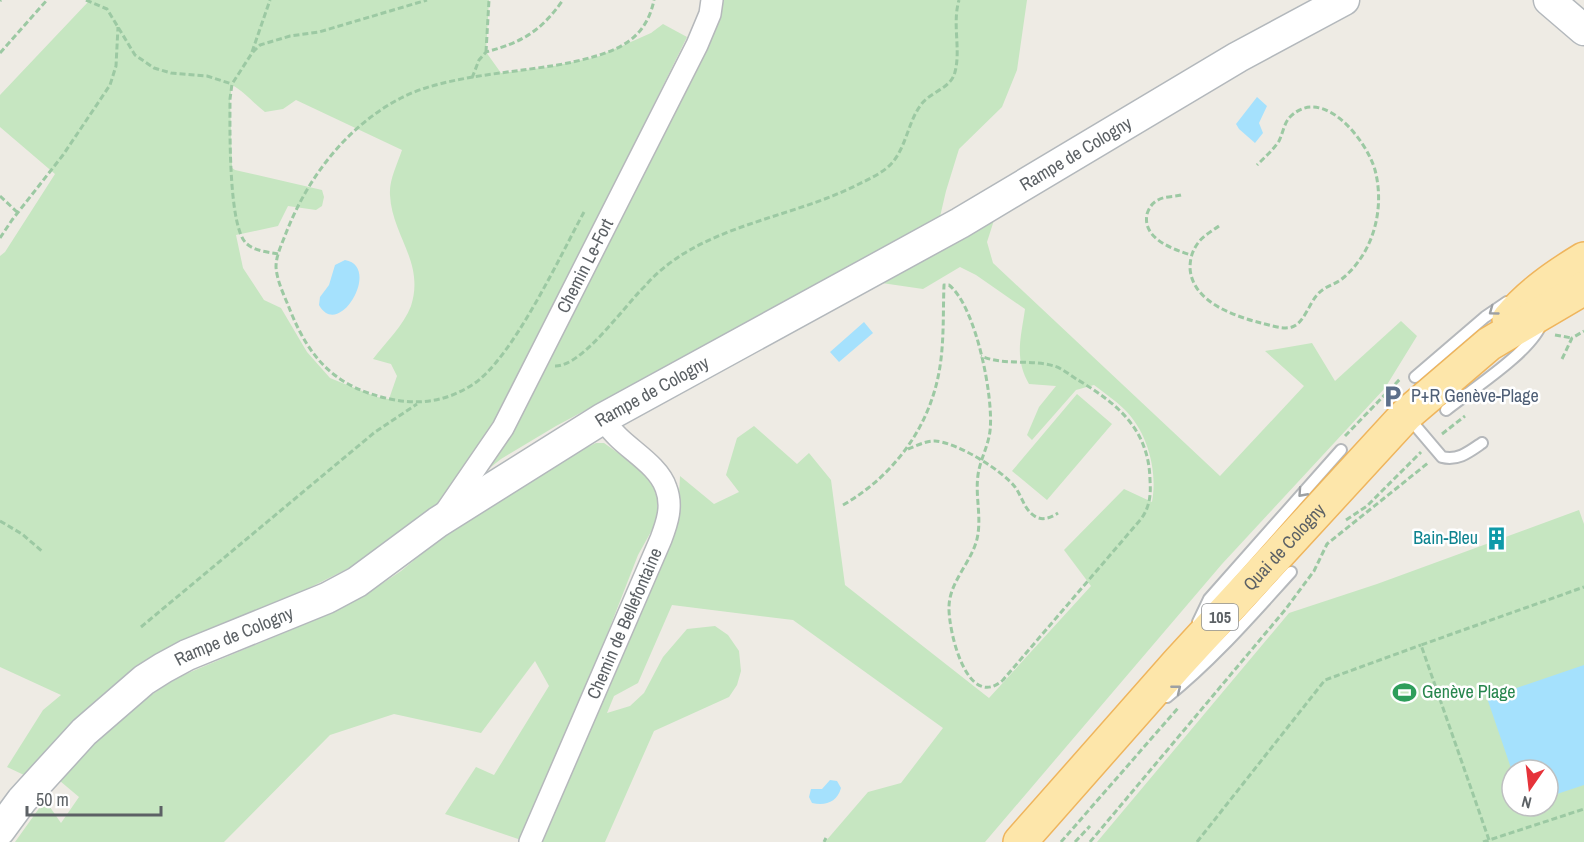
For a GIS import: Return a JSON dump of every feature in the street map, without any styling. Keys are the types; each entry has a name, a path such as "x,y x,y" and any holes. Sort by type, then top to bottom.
{"main road":[{"name":"Quai de Cologny","path":"1489,344 1549,323 1577,273"},
{"name":"Quai de Cologny","path":"1020,842 1178,663 1364,458 1406,415 1489,344 1521,304 1577,273"}],"street":[{"name":"Chemin Le-Fort","path":"438,522 503,428 697,45 710,14 712,0"},
{"name":"Rampe de Cologny","path":"0,831 22,800 84,732 144,680 187,655 306,607 357,582 438,522 602,419 960,223 1238,57 1344,0"},
{"path":"1549,0 1584,30"},
{"name":"Chemin de Bellefontaine","path":"530,842 661,539 668,516 669,501 664,483 652,468 602,419"}],"lane":[{"path":"1415,376 1499,306 1529,288 1577,273"},
{"path":"1446,410 1526,347 1549,323"},
{"path":"1406,415 1438,454 1445,458 1457,458 1482,443"},
{"path":"1178,663 1209,599 1341,450"},
{"path":"1163,700 1190,679 1291,572"},
{"path":"1099,752 1154,708"}],"path":[{"path":"1,52 47,0"},
{"path":"86,0 106,9 135,55 154,68 171,74 207,76 232,84"},
{"path":"252,53 270,0"},
{"path":"278,254 249,246 239,230 232,192 230,99 232,84 252,53 260,45 318,32 427,0"},
{"path":"486,52 489,0"},
{"path":"472,78 479,60 486,52 510,46 526,37 545,22 563,0"},
{"path":"584,212 523,323 490,370 472,385 437,401 404,403 376,397 355,389 326,368 301,334 279,282 276,268 278,254 295,212 311,181 322,166 371,116 402,97 431,86 597,57 630,41 643,28 654,0"},
{"path":"536,360 559,366 574,361 653,277 696,246 732,231 825,200 873,177 890,165 901,150 918,107 947,85 955,75 955,25 959,0"},
{"path":"0,238 17,212 63,154 110,85 116,66 118,27"},
{"path":"1219,226 1202,239 1191,255 1190,269 1193,282 1196,288 1223,310 1250,320 1290,327 1300,321 1318,293 1343,279 1364,252 1372,237 1379,204 1377,180 1370,154 1364,144 1335,115 1319,108 1305,108 1294,114 1286,122 1275,146 1257,165"},
{"path":"1181,195 1156,201 1149,209 1147,224 1150,232 1167,246 1191,255"},
{"path":"0,196 17,212"},
{"path":"843,505 889,470 906,450 928,413 937,382 943,339 944,285 949,285 964,304 976,333 981,356 989,390 991,415 990,431 977,481 980,516 977,537 975,546 955,584 949,607 951,626 962,663 971,679 977,685 985,688 994,687 1003,680 1141,519 1148,507 1150,486 1148,459 1135,426 1096,391 1055,366 998,361 981,356"},
{"path":"1549,323 1572,338"},
{"path":"1562,359 1572,338 1584,332"},
{"path":"141,627 375,432 419,403"},
{"path":"906,450 935,441 958,449 998,472 1014,486 1024,505 1037,517 1046,518 1058,513"},
{"path":"1090,842 1285,610 1314,571 1327,544 1438,454"},
{"path":"0,520 22,534 43,552"},
{"path":"1197,842 1325,680 1584,587"},
{"path":"1421,645 1489,840"},
{"path":"1483,842 1584,809"},
{"path":"1075,842 1090,826"}],"green space":[{"path":"86,0 489,0 486,52 501,73 549,67 597,57 651,33 663,24 687,37 528,360 492,426 446,495 428,512 367,559 297,594 166,650 24,775 7,767 43,710 61,695 0,667 0,256 5,252 55,174 0,127 0,95 88,2","holes":["232,85 265,112 283,109 296,100 402,150 392,178 390,195 396,223 411,262 414,290 411,306 404,320 373,359 391,364 397,376 389,399 377,397 330,378 307,352 281,308 264,300 243,268 236,235 278,226 288,206 316,210 322,206 324,197 322,190 232,168 230,99"]},
{"path":"724,0 1027,0 1017,70 1002,107 959,149 939,221 556,426 501,459 477,478 709,42"},
{"path":"996,214 987,242 993,263 1220,476 1304,386 1265,351 1312,343 1335,381 1401,321 1417,336 1385,388 1222,564 985,842 825,842 868,792 901,783 943,728 793,620 672,605 638,683 614,696 607,713 630,706 644,693 663,657 687,629 715,626 728,635 739,651 741,671 737,685 729,697 654,731 605,842 540,842 678,515 680,476 714,504 739,492 726,475 737,438 754,426 797,464 809,453 831,480 845,585 989,698 1091,586 1064,550 1124,489 1152,502 1152,464 1145,440 1124,409 1094,385 1076,390 1032,440 1027,435 1039,407 1056,386 1029,384 1024,375 1020,348 1025,309 976,275 960,267 923,289 875,282"},
{"path":"1077,394 1112,424 1047,500 1012,471"},
{"path":"596,443 604,443 642,470 653,484 657,498 657,521 638,555 580,704 521,840 445,814 476,767 494,775 549,686 535,661 481,733 394,714 330,735 224,842 15,842 45,800 61,823 79,797 60,781 116,723 163,687 181,676 336,611 365,595 401,571 459,523 569,456"},
{"name":"Genève Plage","path":"1579,510 1584,524 1584,842 1097,842 1289,613 1377,584"}],"water":[{"path":"1257,97 1267,106 1259,123 1263,133 1255,143 1236,124"},
{"path":"345,260 355,265 359,275 358,286 346,308 337,314 327,314 319,305 320,297 329,285 335,265"},
{"path":"864,322 873,333 839,362 830,352"},
{"path":"1584,665 1584,785 1560,793 1560,758 1508,758 1487,698"},
{"path":"830,780 837,781 841,788 837,797 822,804 812,803 809,797 811,789 822,789"}],"place":[{"name":"P+R Genève-Plage","path":"1393,396"},
{"name":"Bain-Bleu","path":"1496,538"},
{"name":"Genève Plage","path":"1404,692"}]}
